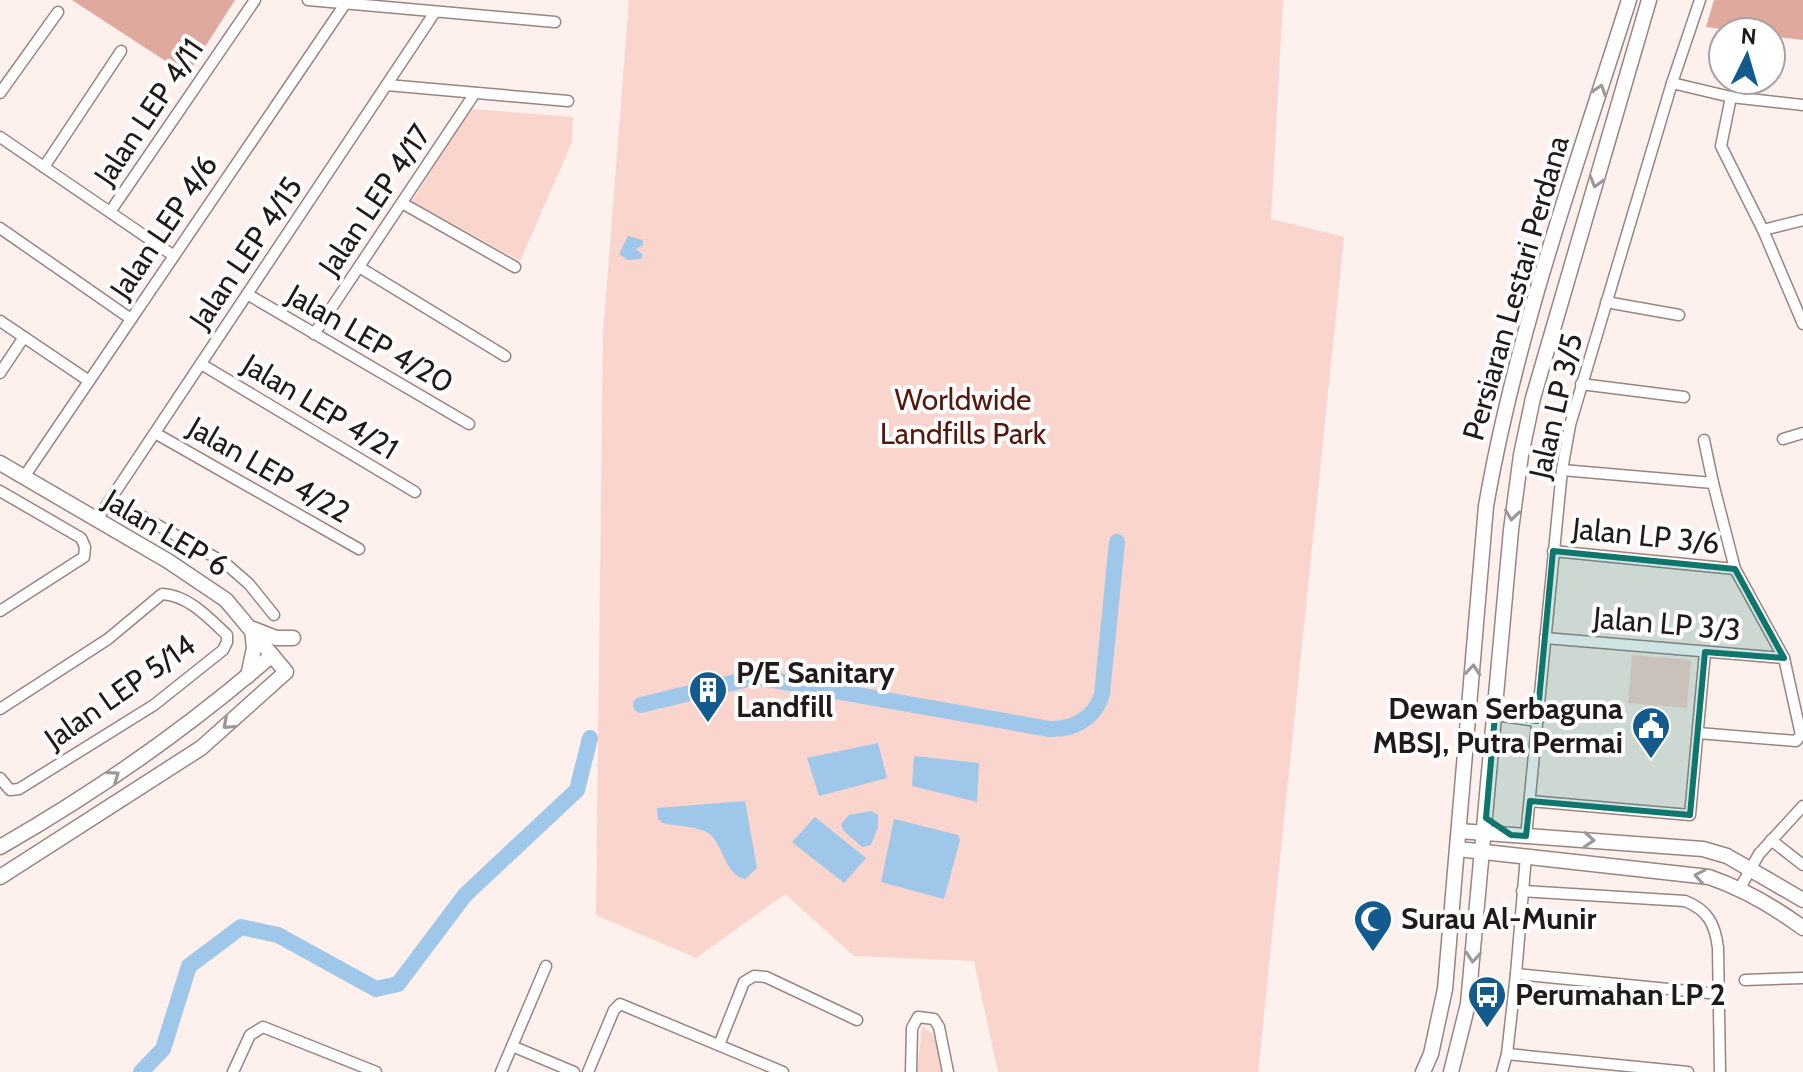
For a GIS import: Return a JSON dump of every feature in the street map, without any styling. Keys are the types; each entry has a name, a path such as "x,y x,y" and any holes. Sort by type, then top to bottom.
{"main road":[{"name":"Persiaran Lestari Perdana","path":"1423,1072 1431,1054 1445,989 1486,506 1497,442 1538,282 1629,0"},
{"name":"Persiaran Lestari Perdana","path":"1451,1072 1468,1004 1511,530 1521,455 1533,398 1649,0"},
{"name":"Jalan LEP 6","path":"0,463 168,561 226,600 286,672 201,748 84,824"},
{"path":"247,677 254,648 252,629 276,638 293,638"},
{"path":"0,847 69,807 208,709 272,655"},
{"path":"0,877 84,824 69,807"},
{"path":"1459,831 1485,826 1518,835 1703,849 1727,856 1803,900"},
{"path":"1458,849 1709,877 1740,888 1772,905 1803,928"}],"street":[{"name":"Jalan LEP 4/11","path":"110,212 255,0"},
{"path":"308,0 555,22"},
{"name":"Jalan LP 3/5","path":"1518,835 1530,801 1562,470 1581,384 1700,0"},
{"name":"Jalan LEP 4/6","path":"24,477 345,4"},
{"path":"0,93 58,12"},
{"name":"Jalan LEP 4/15","path":"96,521 435,12"},
{"path":"44,167 121,51"},
{"path":"1672,83 1731,97 1803,105"},
{"path":"387,85 568,101"},
{"name":"Jalan LEP 4/17","path":"314,334 475,93"},
{"path":"1731,97 1721,146 1763,230 1803,324"},
{"path":"0,137 174,256"},
{"path":"402,203 515,267"},
{"path":"1763,230 1803,220"},
{"path":"0,228 131,319"},
{"path":"359,267 505,356"},
{"name":"Jalan LEP 4/20","path":"247,294 469,424"},
{"path":"1606,302 1679,315"},
{"path":"0,321 89,381"},
{"path":"0,373 24,337"},
{"name":"Jalan LEP 4/21","path":"201,364 415,492"},
{"path":"1581,384 1684,397"},
{"name":"Jalan LEP 4/22","path":"155,433 359,549"},
{"path":"1783,439 1803,433"},
{"path":"1698,733 1796,741 1801,735 1784,658 1735,569 1704,440"},
{"path":"1562,470 1713,483"},
{"path":"0,491 81,538 85,547 84,557 0,611"},
{"path":"111,499 225,563 249,584 274,615"},
{"name":"Jalan LP 3/6","path":"1553,551 1735,569"},
{"name":"Jalan LEP 5/14","path":"0,709 108,639 162,594 174,595 205,614 227,635 223,650 154,705 19,789 10,790 2,781"},
{"name":"Jalan LP 3/3","path":"1545,638 1784,658"},
{"path":"1530,801 1690,815 1705,652"},
{"path":"1495,715 1537,721"},
{"path":"1740,888 1771,840 1803,806"},
{"path":"1771,840 1803,865"},
{"path":"1502,1072 1507,1054 1516,974 1526,856"},
{"path":"1522,891 1685,901 1702,910 1716,928 1720,1072"},
{"path":"501,1072 546,966"},
{"path":"1516,974 1719,994"},
{"path":"719,1045 744,982 754,976 766,977 857,1020"},
{"path":"1745,980 1803,978"},
{"path":"588,1072 614,1010 620,1004 783,1072"},
{"path":"911,1072 912,1028 918,1017 934,1019 939,1027 948,1072"},
{"path":"233,1072 250,1035 263,1027 376,1072"},
{"path":"512,1046 574,1072"},
{"path":"1507,1054 1688,1072"}],"highlighted area":[{"path":"1553,551 1735,569 1784,658 1705,652 1690,815 1530,801 1526,836 1511,835 1486,818 1495,715 1537,721"}],"green space":[{"name":"Worldwide Landfills Park","path":"629,0 1283,0 1271,219 1344,237 1258,1072 998,1072 974,961 854,956 785,894 696,958 596,915 603,335"},
{"path":"471,109 573,117 572,142 520,261 412,201"},
{"path":"1632,655 1691,660 1687,708 1628,703"},
{"path":"922,1026 935,1036 942,1072 917,1072"}],"shaded area":[{"path":"72,0 235,0 187,75"},
{"path":"1714,0 1803,0 1803,40 1787,38 1787,16 1709,16"}],"water":[{"path":"628,236 643,240 643,245 636,249 643,255 641,259 628,260 619,254"},
{"path":"878,743 887,778 819,796 807,758"},
{"path":"914,756 979,763 977,802 912,786"},
{"path":"745,801 757,868 745,879 734,873 716,841 707,832 663,823 658,819 657,808"},
{"path":"871,811 878,815 878,827 871,845 862,847 843,830 841,824 849,815"},
{"path":"815,817 866,858 844,883 792,842"},
{"path":"894,819 958,835 960,840 944,899 881,882"}],"waterway":[{"path":"641,705 756,677 1049,729 1075,725 1089,716 1102,694 1117,542"},
{"path":"141,1072 163,1049 189,966 241,927 278,935 376,989 398,984 465,895 577,790 590,738"}],"place":[{"name":"P/E Sanitary Landfill","path":"708,724"},
{"name":"Dewan Serbaguna MBSJ, Putra Permai","path":"1651,760"},
{"name":"Surau Al-Munir","path":"1373,953"},
{"name":"Perumahan LP 2","path":"1487,1029"}]}
